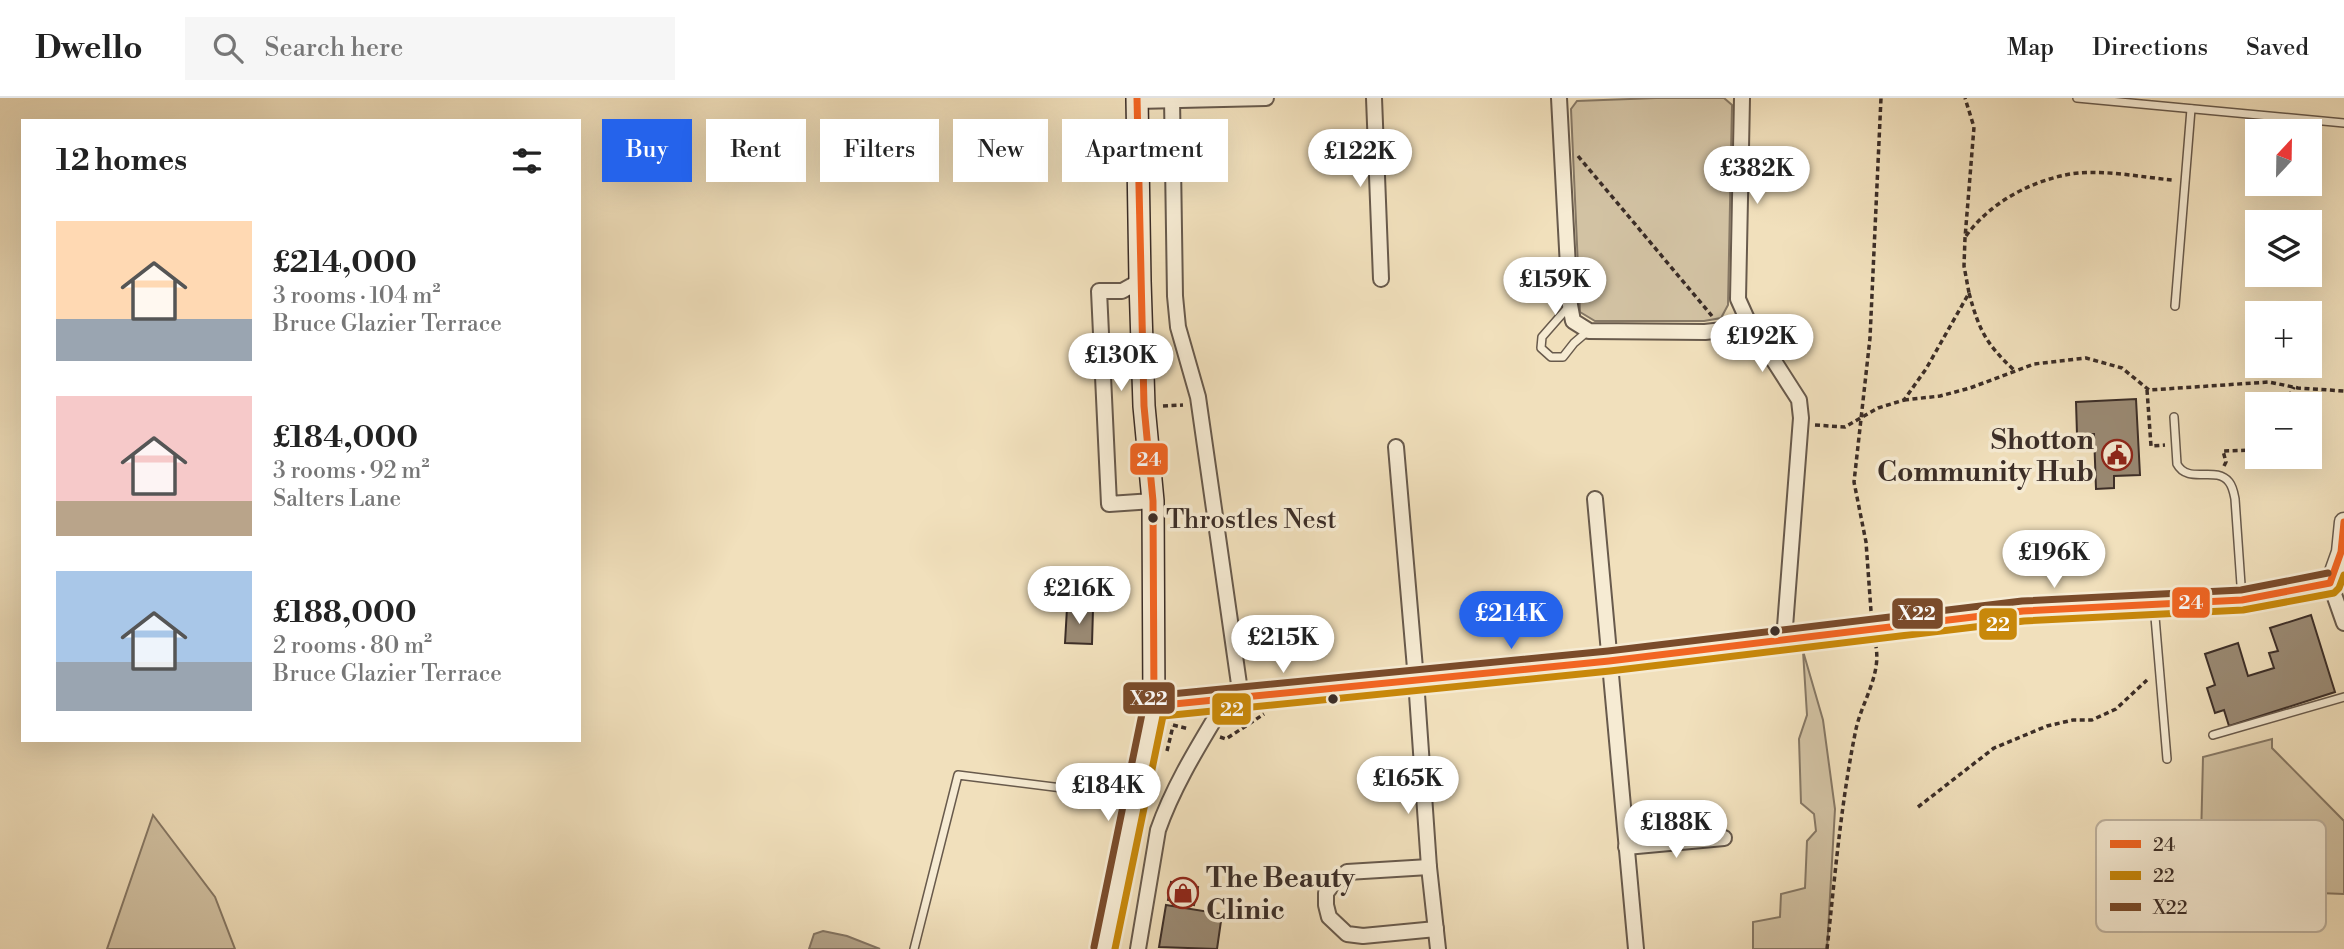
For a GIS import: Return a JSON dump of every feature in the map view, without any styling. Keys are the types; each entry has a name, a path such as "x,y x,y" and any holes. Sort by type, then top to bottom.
{"main road":[{"path":"1104,949 1154,706 1153,501 1144,406 1137,100"}],"street":[{"path":"1137,100 1266,98"},
{"path":"1374,98 1381,279"},
{"path":"1559,98 1573,321 1589,331 1705,332 1723,330 1747,319"},
{"path":"1742,98 1738,299 1747,319 1799,400 1800,425 1784,640"},
{"path":"1138,949 1158,830 1173,793 1207,733 1233,699 1198,397 1178,327 1175,296 1172,99"},
{"path":"1140,281 1122,291 1099,291 1109,504 1153,501"},
{"path":"1396,447 1429,867 1438,949"},
{"path":"1595,499 1636,949"},
{"path":"2344,522 2341,551 2330,583 2344,623"},
{"path":"1154,706 1609,661 2023,611 2242,600 2330,583"},
{"path":"1626,846 1724,838"},
{"path":"1429,867 1347,872 1326,893 1326,905 1329,917 1347,934 1363,936 1436,929"}],"lane":[{"path":"2077,98 2344,123"},
{"path":"2175,306 2192,109"},
{"path":"1570,305 1542,337 1541,348 1551,357 1563,357 1574,343 1589,331"},
{"path":"2174,418 2177,464 2183,473 2220,477 2230,483 2235,499 2242,600"},
{"path":"2154,604 2166,760"},
{"path":"2213,735 2344,697"},
{"path":"914,949 958,775 1134,797"}],"path":[{"path":"1860,418 1870,338 1881,98"},
{"path":"1965,98 1974,127 1964,266 1978,325 1994,351 2014,370"},
{"path":"1561,135 1723,330"},
{"path":"1965,238 1990,210 2014,193 2066,174 2185,181"},
{"path":"1904,400 1926,369 1969,293"},
{"path":"1800,425 1845,427 1878,408 1904,400 1940,396 1970,388 2034,364 2086,358 2122,368 2149,390 2269,382 2344,391"},
{"path":"2291,392 2294,387"},
{"path":"2147,388 2151,446 2176,444"},
{"path":"2220,477 2226,462 2224,450 2245,450"},
{"path":"1918,807 1994,748 2047,726 2073,720 2092,720 2116,709 2159,669"},
{"path":"1182,704 1173,726 1226,739 1264,714 1279,694"},
{"path":"1827,949 1838,845"}],"shaded area":[{"path":"1724,98 1732,105 1728,305 1721,318 1704,321 1595,321 1580,312 1571,109 1577,101"},
{"path":"1803,651 1823,720 1835,809 1827,949 1753,949 1753,922 1780,917 1781,894 1805,888 1807,841 1816,831 1814,814 1801,803 1799,739 1807,715"},
{"path":"2272,739 2272,748 2344,821 2344,894 2326,893 2326,820 2201,820 2203,757"},
{"path":"153,815 215,897 235,949 107,949"},
{"path":"823,931 847,936 880,949 809,949 814,934"}],"building":[{"name":"Shotton Community Hub","path":"2136,399 2140,475 2114,476 2114,488 2096,489 2094,434 2077,434 2076,402"},
{"path":"1067,608 1093,609 1092,644 1065,643"},
{"path":"2311,615 2335,692 2229,726 2224,710 2215,713 2207,688 2215,685 2205,654 2238,643 2248,676 2274,668 2269,653 2278,651 2270,628"},
{"name":"The Beauty Clinic","path":"1171,882 1198,887 1194,905 1168,900"},
{"path":"1166,905 1222,914 1217,949 1159,947"}],"transit line":[{"name":"24","path":"1137,98 1144,406 1153,501 1154,706 1609,661 2023,611 2242,600 2330,583 2341,552 2344,522"},
{"name":"X22","path":"1094,947 1144,704 1151,696 1608,651 2022,601 2241,590 2328,573"},
{"name":"22","path":"1115,949 1163,716 1610,671 2024,621 2243,610 2334,593 2344,575"}],"place":[{"name":"Shotton Community Hub","path":"2117,455"},
{"name":"Throstles Nest","path":"1153,518"},
{"name":"The Beauty Clinic","path":"1183,893"}]}
